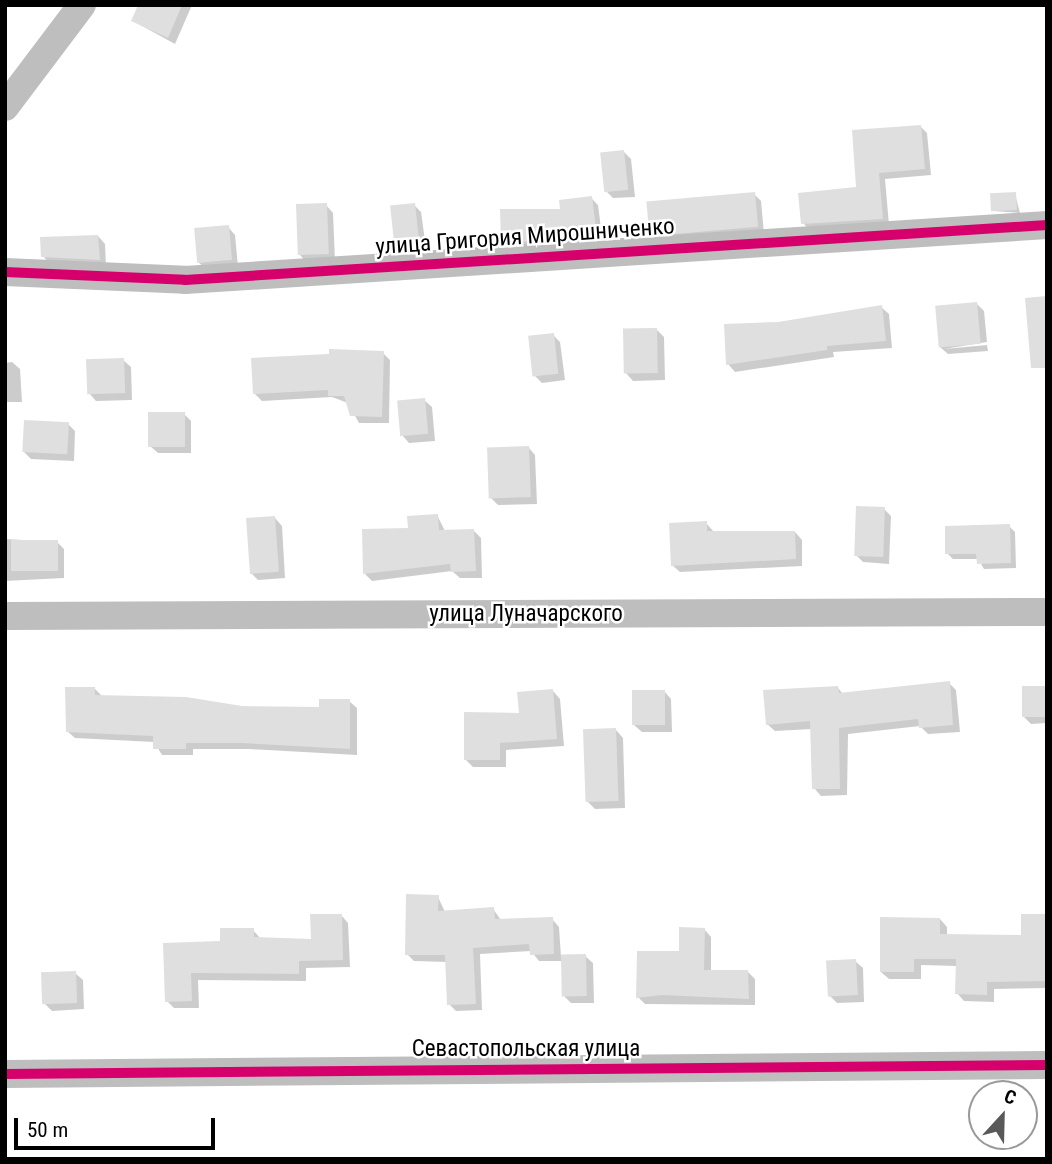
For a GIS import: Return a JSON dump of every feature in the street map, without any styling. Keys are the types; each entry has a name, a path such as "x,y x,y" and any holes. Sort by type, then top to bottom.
{"street":[{"path":"5,107 82,5"},
{"name":"улица Григория Мирошниченко","path":"5,272 186,280 1047,225"},
{"name":"улица Луначарского","path":"5,616 1047,611"},
{"name":"Севастопольская улица","path":"5,1074 1047,1065"}],"building":[{"path":"138,5 182,5 168,38 131,21"},
{"path":"921,125 925,169 879,173 883,219 801,224 798,193 856,187 852,130"},
{"path":"624,150 628,190 604,192 600,153"},
{"path":"755,192 758,227 649,236 646,201"},
{"path":"1016,192 1017,210 991,211 990,193"},
{"path":"592,196 597,237 501,243 500,209 560,209 559,200"},
{"path":"327,203 329,254 298,255 296,204"},
{"path":"415,203 420,248 395,250 390,206"},
{"path":"229,225 232,260 197,263 194,228"},
{"path":"98,235 100,260 41,257 40,237"},
{"path":"1047,296 1047,368 1031,368 1025,298"},
{"path":"977,302 981,344 939,348 935,306"},
{"path":"882,305 886,341 827,346 827,350 726,365 724,324 778,322"},
{"path":"657,328 658,373 624,374 623,329"},
{"path":"554,333 558,374 532,376 528,336"},
{"path":"329,349 384,351 382,417 350,416 344,396 328,396 328,390 253,394 251,358 329,354"},
{"path":"124,358 125,393 87,394 86,359"},
{"path":"425,398 428,434 400,436 397,400"},
{"path":"148,412 185,412 185,447 148,447"},
{"path":"24,420 69,422 67,454 22,452"},
{"path":"529,446 531,497 489,498 487,447"},
{"path":"856,506 885,507 883,557 854,556"},
{"path":"438,514 439,530 474,529 476,571 451,572 450,564 363,574 362,529 408,528 407,516"},
{"path":"275,516 279,572 250,574 246,518"},
{"path":"707,521 707,531 795,531 796,559 671,566 669,523"},
{"path":"1010,524 1011,563 977,564 976,554 945,554 945,526"},
{"path":"11,540 58,540 58,571 11,571"},
{"path":"950,681 953,725 919,728 918,719 839,728 840,789 812,789 810,721 766,725 763,690 838,686 839,693"},
{"path":"1022,686 1047,686 1047,717 1022,717"},
{"path":"65,687 95,687 95,695 186,697 242,706 319,707 319,699 350,699 350,749 186,743 186,749 153,749 153,736 66,732"},
{"path":"553,689 557,739 500,743 500,760 464,760 464,712 519,713 517,692"},
{"path":"632,690 665,690 665,725 632,725"},
{"path":"616,728 619,801 586,802 583,729"},
{"path":"406,894 439,895 438,911 494,907 495,919 553,917 554,954 530,955 529,944 473,948 476,1004 447,1005 445,955 405,955"},
{"path":"310,914 342,914 343,960 299,961 299,974 191,973 192,1001 165,1002 163,943 220,941 220,928 254,928 254,937 311,939"},
{"path":"1021,914 1047,914 1047,981 987,982 987,995 955,994 956,959 914,959 914,972 880,972 880,917 940,918 940,934 1021,935"},
{"path":"679,927 705,928 704,970 748,970 749,999 662,995 636,998 637,951 679,951"},
{"path":"561,954 586,954 587,996 562,996"},
{"path":"856,959 858,995 828,997 826,961"},
{"path":"76,971 77,1003 42,1004 41,972"}],"cycle path":[{"path":"5,272 185,280 1047,225"},
{"path":"5,1074 1047,1065"}]}
